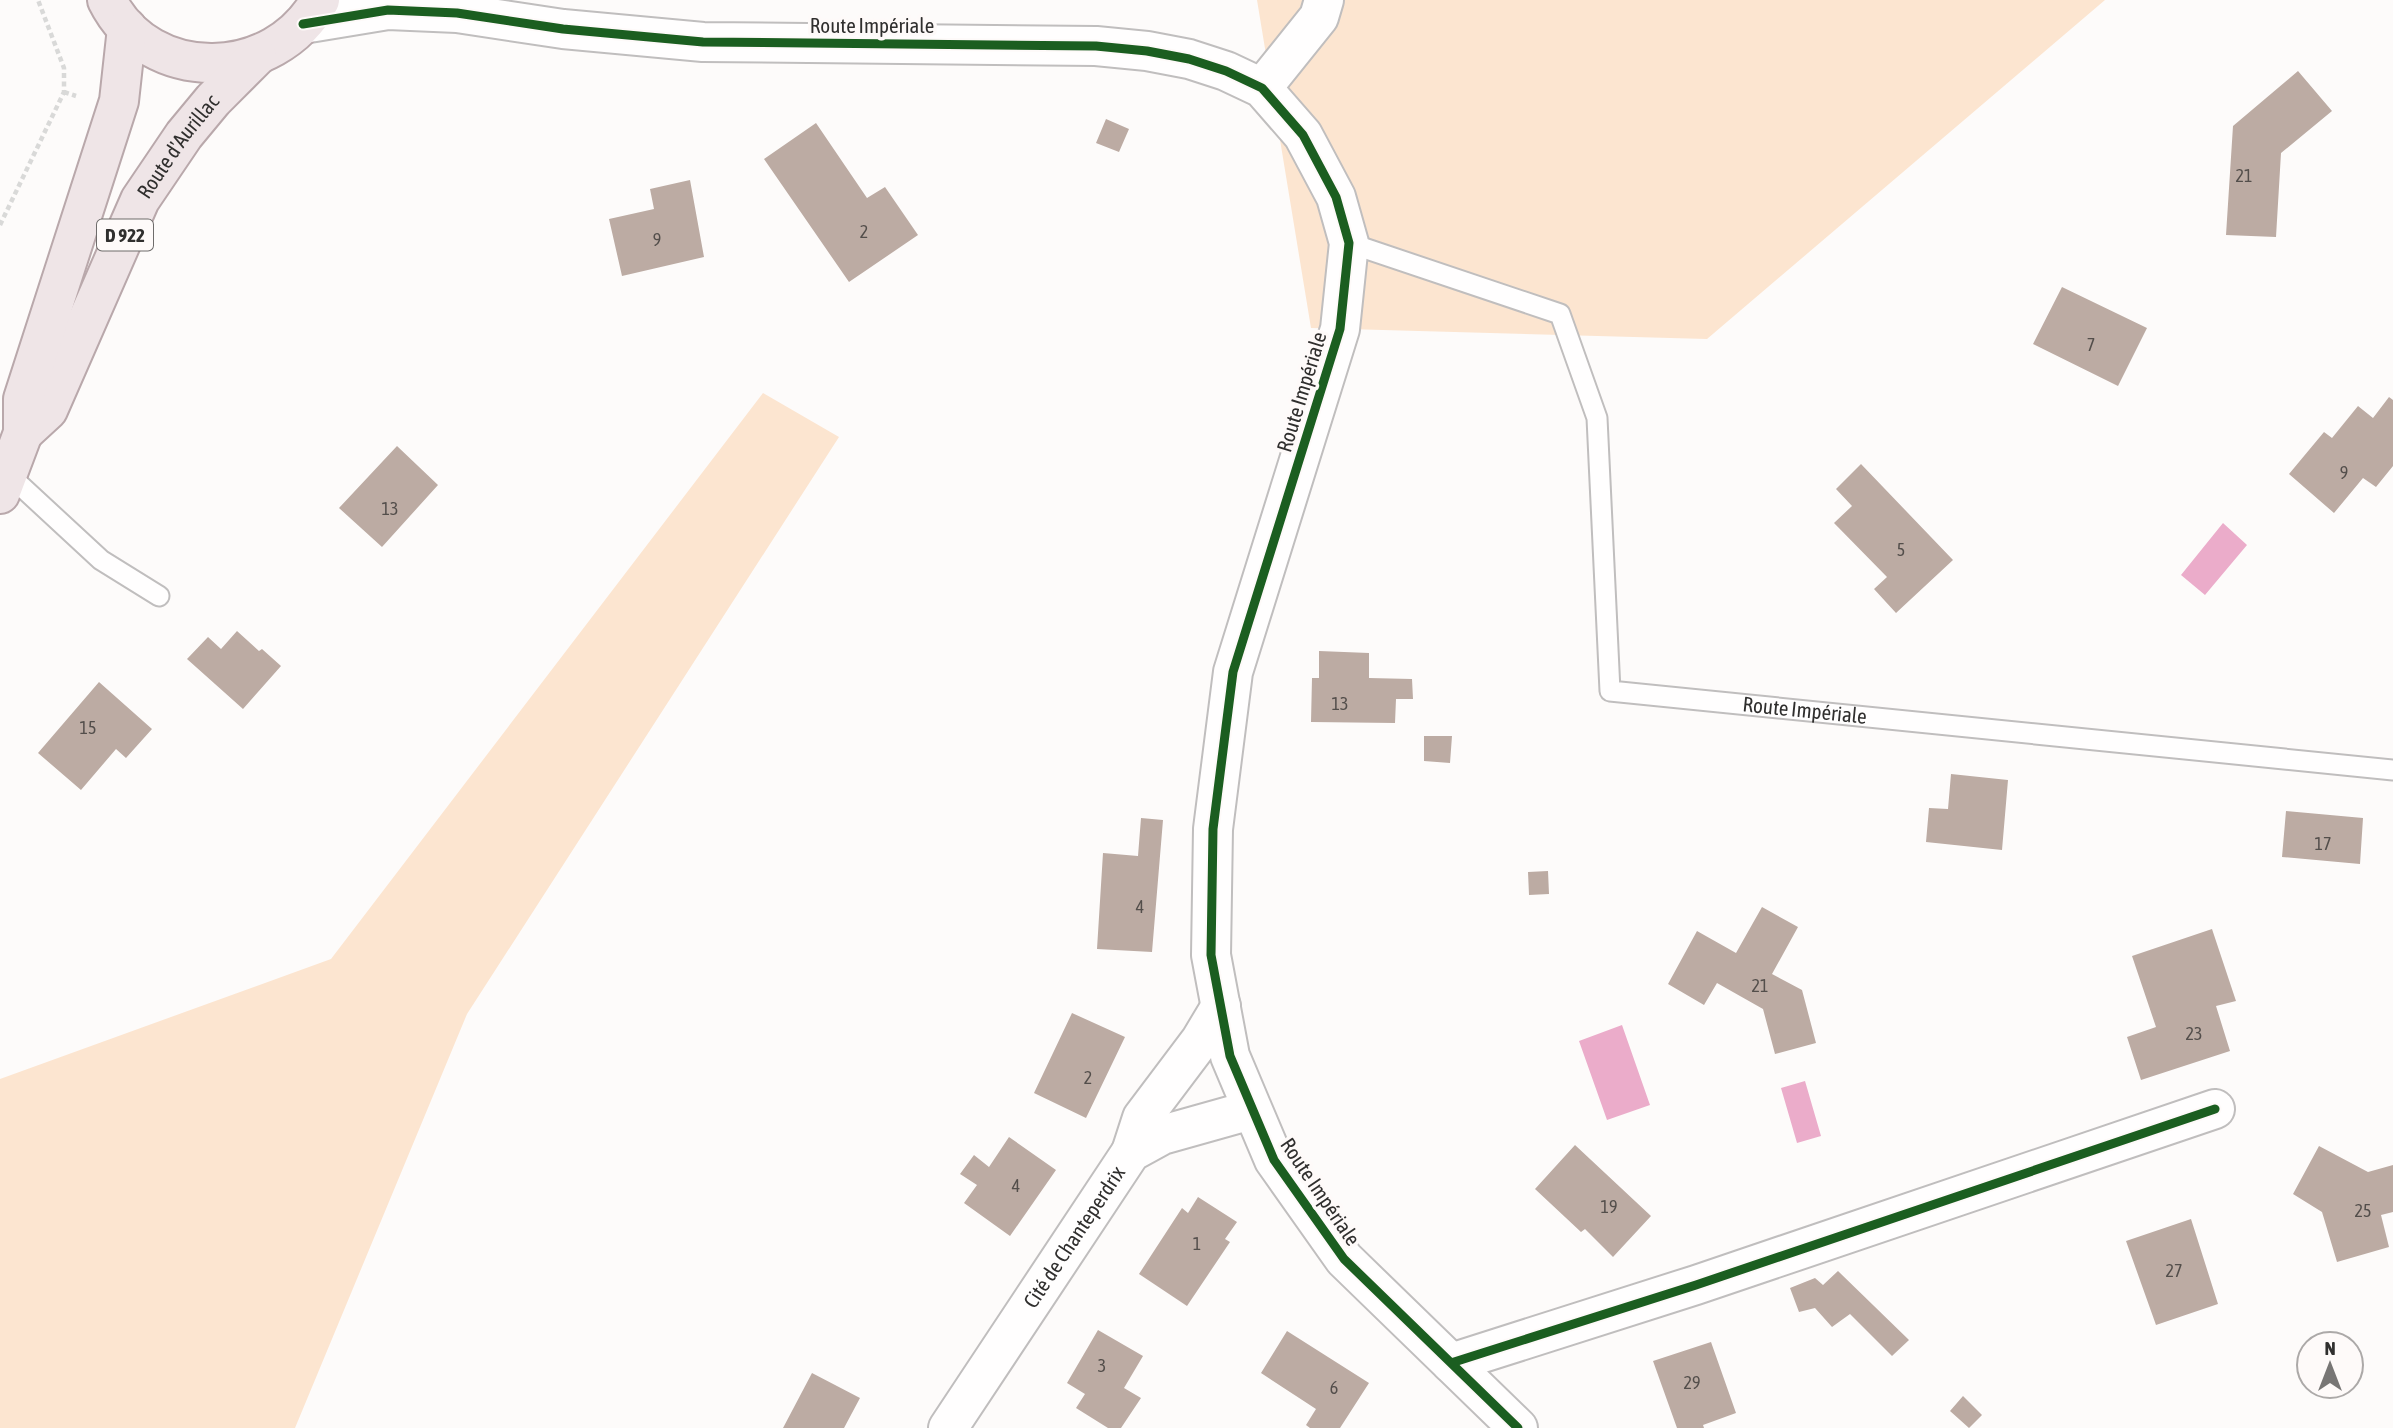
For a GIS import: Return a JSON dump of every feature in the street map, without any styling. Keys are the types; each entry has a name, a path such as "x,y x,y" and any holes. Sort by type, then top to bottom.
{"main road":[{"path":"117,14 152,47 183,60 205,64 228,63 257,56 292,36 312,12"},
{"name":"Route d'Aurillac","path":"4,484 12,433 119,101 117,14"},
{"name":"Route d'Aurillac","path":"12,433 48,410 140,200 184,135 213,100 257,56"}],"street":[{"path":"1262,88 1319,17 1324,0"},
{"name":"Route Impériale","path":"312,12 445,6 563,29 703,42 1082,46 1147,51 1189,59 1226,71 1262,88 1303,135 1336,197 1349,243 1340,329 1233,672 1213,829 1211,955 1230,1056 1274,1160 1344,1259 1518,1428"},
{"path":"1130,1152 1142,1118 1200,1041 1221,1006"},
{"path":"1451,1363 1696,1285 2215,1109"},
{"name":"Cité de Chanteperdrix","path":"948,1428 1130,1152 1162,1135 1251,1110"}],"lane":[{"name":"Route Impériale","path":"1349,243 1560,314 1597,418 1610,691 2393,770"},
{"path":"4,484 101,560 159,596"}],"path":[{"path":"0,225 64,92 64,68 38,0"}],"shaded area":[{"path":"1257,0 2105,0 1707,339 1311,328"},
{"path":"763,393 839,437 467,1014 295,1428 0,1428 0,1079 331,959"},
{"path":"2223,523 2247,545 2205,595 2181,575"},
{"path":"1622,1025 1650,1105 1607,1120 1579,1041"},
{"path":"1805,1081 1821,1136 1797,1143 1781,1088"}],"building":[{"path":"2298,71 2332,111 2281,153 2276,237 2226,235 2233,126"},
{"path":"1106,119 1129,129 1119,152 1096,143"},
{"path":"816,123 867,198 885,187 918,235 849,282 764,159"},
{"path":"690,180 704,257 622,276 609,219 654,209 650,189"},
{"path":"2062,287 2147,328 2118,386 2033,344"},
{"path":"2389,397 2393,400 2393,466 2376,487 2363,478 2334,513 2289,474 2324,432 2332,438 2358,406 2373,418"},
{"path":"397,446 438,485 382,547 339,508"},
{"path":"1861,464 1953,560 1896,613 1874,589 1887,577 1834,523 1852,506 1836,489"},
{"path":"237,631 281,666 243,709 187,659 208,637 221,649"},
{"path":"1319,651 1369,653 1369,678 1412,679 1413,699 1396,699 1395,723 1311,722 1312,678 1319,678"},
{"path":"99,682 152,729 126,758 116,749 81,790 38,753"},
{"path":"1424,736 1452,736 1450,763 1424,761"},
{"path":"1951,774 2008,780 2002,850 1926,842 1929,808 1948,809"},
{"path":"2286,811 2363,818 2360,864 2282,857"},
{"path":"1141,818 1163,820 1152,952 1097,949 1103,853 1138,856"},
{"path":"1548,871 1549,894 1529,895 1528,872"},
{"path":"1762,907 1798,927 1772,974 1802,990 1816,1043 1775,1054 1763,1009 1717,983 1704,1005 1668,984 1697,931 1736,953"},
{"path":"2212,929 2236,1001 2216,1006 2230,1051 2141,1080 2127,1037 2156,1027 2132,956"},
{"path":"1072,1013 1125,1037 1086,1118 1034,1093"},
{"path":"1009,1137 1056,1170 1010,1236 964,1203 977,1185 960,1174 974,1155 989,1167"},
{"path":"1575,1145 1651,1216 1613,1257 1585,1229 1581,1232 1535,1189"},
{"path":"2319,1146 2368,1172 2393,1165 2393,1212 2381,1215 2389,1247 2337,1262 2322,1212 2293,1194"},
{"path":"1198,1197 1237,1222 1225,1239 1230,1242 1187,1306 1139,1274 1182,1208 1188,1213"},
{"path":"2191,1219 2218,1304 2156,1325 2126,1241"},
{"path":"1838,1271 1909,1340 1892,1356 1850,1314 1832,1327 1815,1308 1799,1312 1790,1288 1815,1278 1823,1285"},
{"path":"1098,1330 1143,1356 1124,1388 1141,1398 1121,1428 1108,1428 1076,1408 1085,1394 1067,1383"},
{"path":"1287,1331 1369,1383 1340,1428 1310,1428 1306,1425 1316,1409 1261,1373"},
{"path":"1711,1342 1736,1413 1703,1425 1704,1428 1677,1428 1653,1361"},
{"path":"812,1373 860,1398 844,1428 783,1428"},
{"path":"1963,1396 1982,1415 1969,1428 1950,1411"}],"cycle path":[{"path":"303,24 388,10 457,13 563,29 703,42 1096,46 1147,51 1189,59 1226,71 1262,88 1303,135 1336,197 1349,243 1340,329 1233,672 1213,829 1211,955 1230,1056 1274,1160 1344,1259 1518,1428"},
{"path":"1451,1363 1696,1285 2215,1109"}]}
